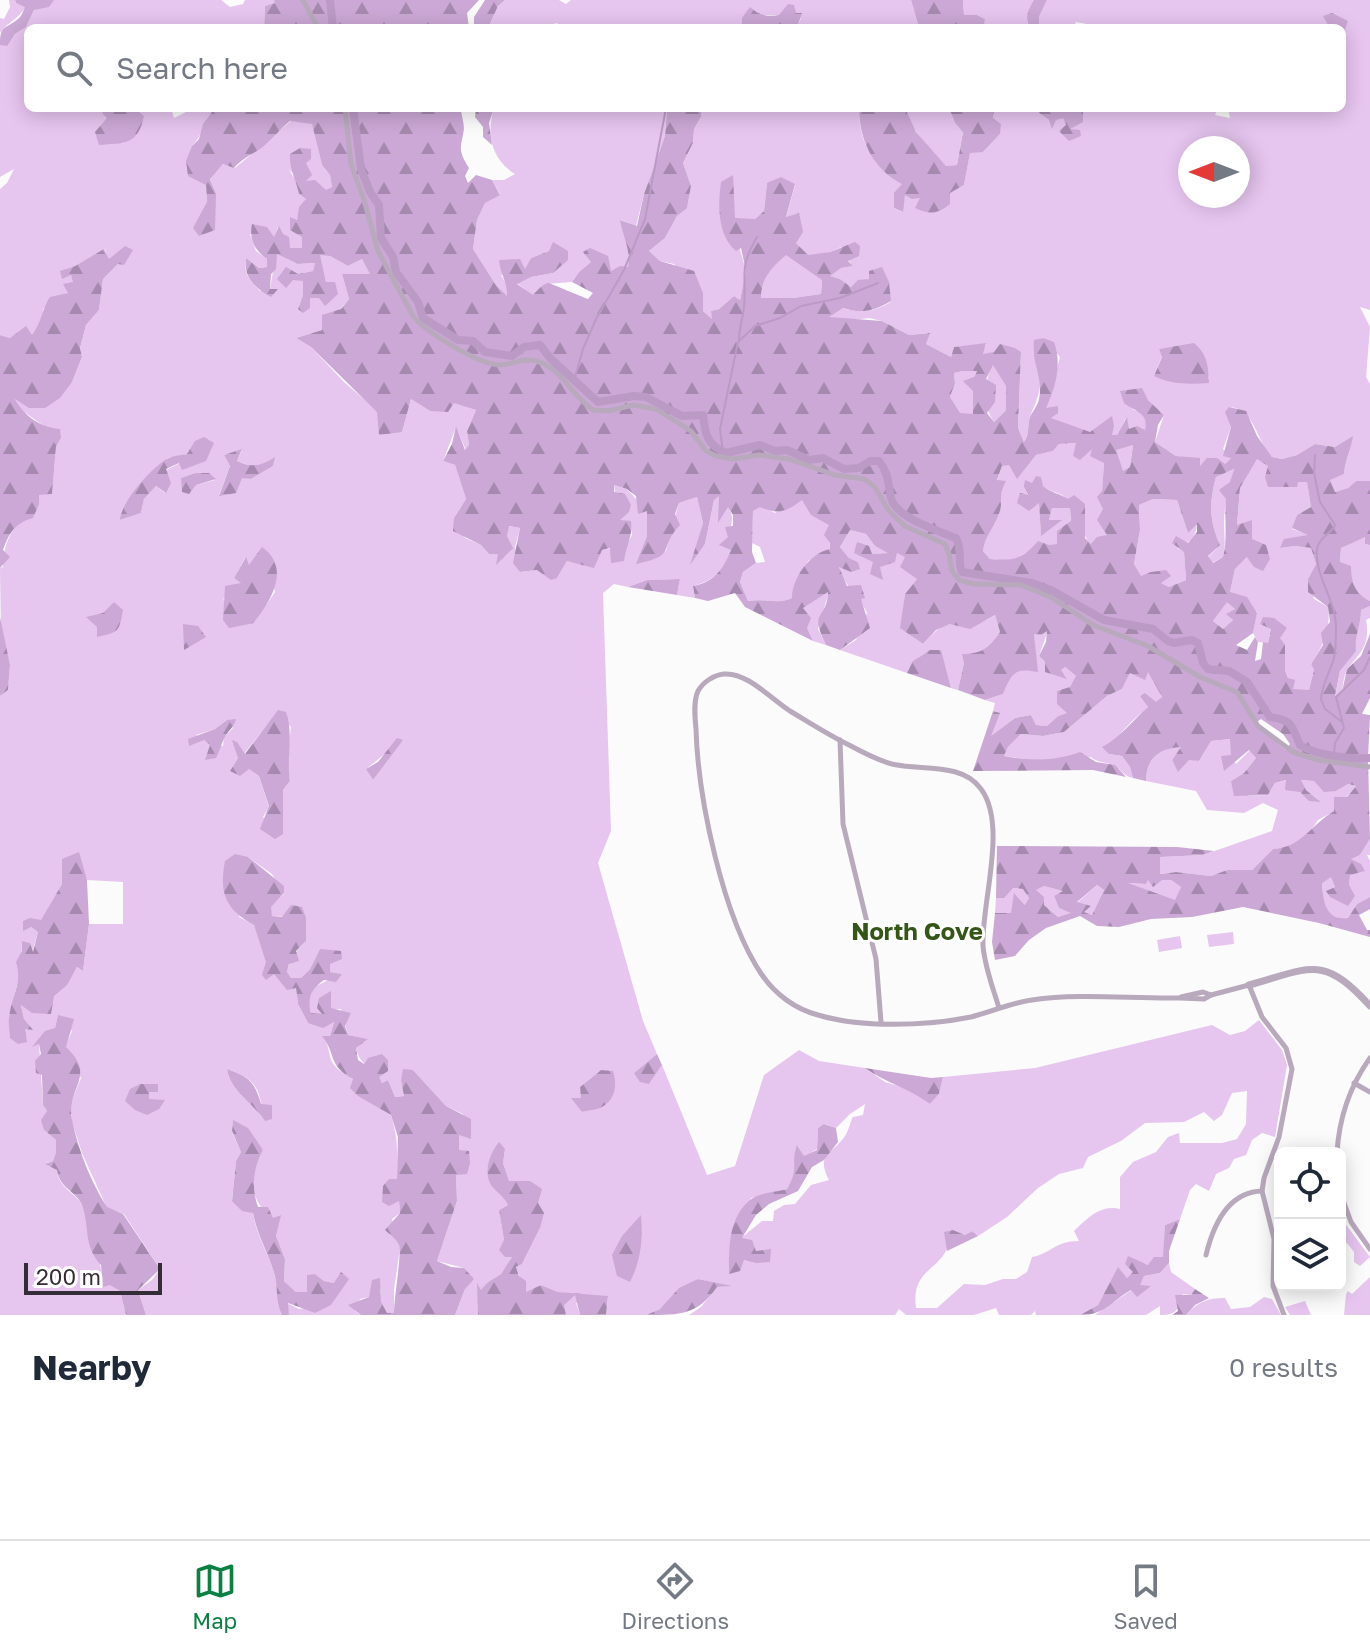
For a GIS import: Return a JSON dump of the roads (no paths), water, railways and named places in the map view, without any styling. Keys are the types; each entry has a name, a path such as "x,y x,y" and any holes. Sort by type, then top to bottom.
{"street":[{"path":"303,0 316,24"},
{"path":"345,112 351,164 378,251 421,325 490,364 539,361 564,380 593,410 608,411 633,405 656,409 691,431 706,451 716,456 729,459 755,455 778,458 835,475 864,479 874,486 889,511 905,526 945,544 952,571 959,580 974,584 1021,585 1051,597 1093,625 1148,646 1200,677 1237,692 1258,726 1293,752 1318,760 1370,767"},
{"path":"999,1008 983,947 990,889 992,817 982,790 970,777 955,771 891,763 840,740 788,710 739,676 722,674 709,679 698,691 695,705 696,745 709,829 733,914 754,961 777,992 806,1011 849,1021 946,1021 1042,999 1204,999 1304,970 1322,970 1346,980 1370,1006"},
{"path":"840,740 843,824 876,959 881,1022"},
{"path":"1249,985 1262,1017 1286,1048 1292,1069 1279,1137 1262,1191 1274,1229"},
{"path":"1338,1147 1341,1122 1354,1083 1370,1058"},
{"path":"1354,1083 1370,1092"},
{"path":"1206,1255 1212,1230 1221,1216 1240,1196 1262,1191"},
{"path":"1346,1212 1370,1249"},
{"path":"1274,1262 1274,1289"},
{"path":"1274,1291 1284,1315"}],"waterway":[{"path":"330,0 333,24"},
{"path":"354,112 361,169 379,205 381,238 393,257 396,272 418,302 423,318 458,340 473,341 485,352 512,356 524,347 540,345 598,402 646,397 682,416 703,415 708,438 726,453 760,445 775,451 787,450 809,460 823,458 844,469 879,461 891,498 901,512 956,538 962,572 1032,583 1051,590 1104,620 1153,629 1174,643 1192,640 1198,643 1203,663 1208,669 1229,671 1247,682 1270,717 1291,725 1300,745 1334,756 1370,758"},
{"path":"574,381 596,319 624,270 645,219 665,112"},
{"path":"739,340 745,265 757,237"},
{"path":"723,452 720,429 738,342 755,326 780,318 801,306 840,298 878,283"},
{"path":"1315,455 1314,473 1320,502 1335,525 1317,549 1319,568 1333,607 1336,627 1334,658 1321,699 1325,709 1342,722"},
{"path":"1334,754 1335,743 1344,728 1336,697 1364,670 1370,657"}],"district":[{"name":"North Cove","path":"917,930"}]}
